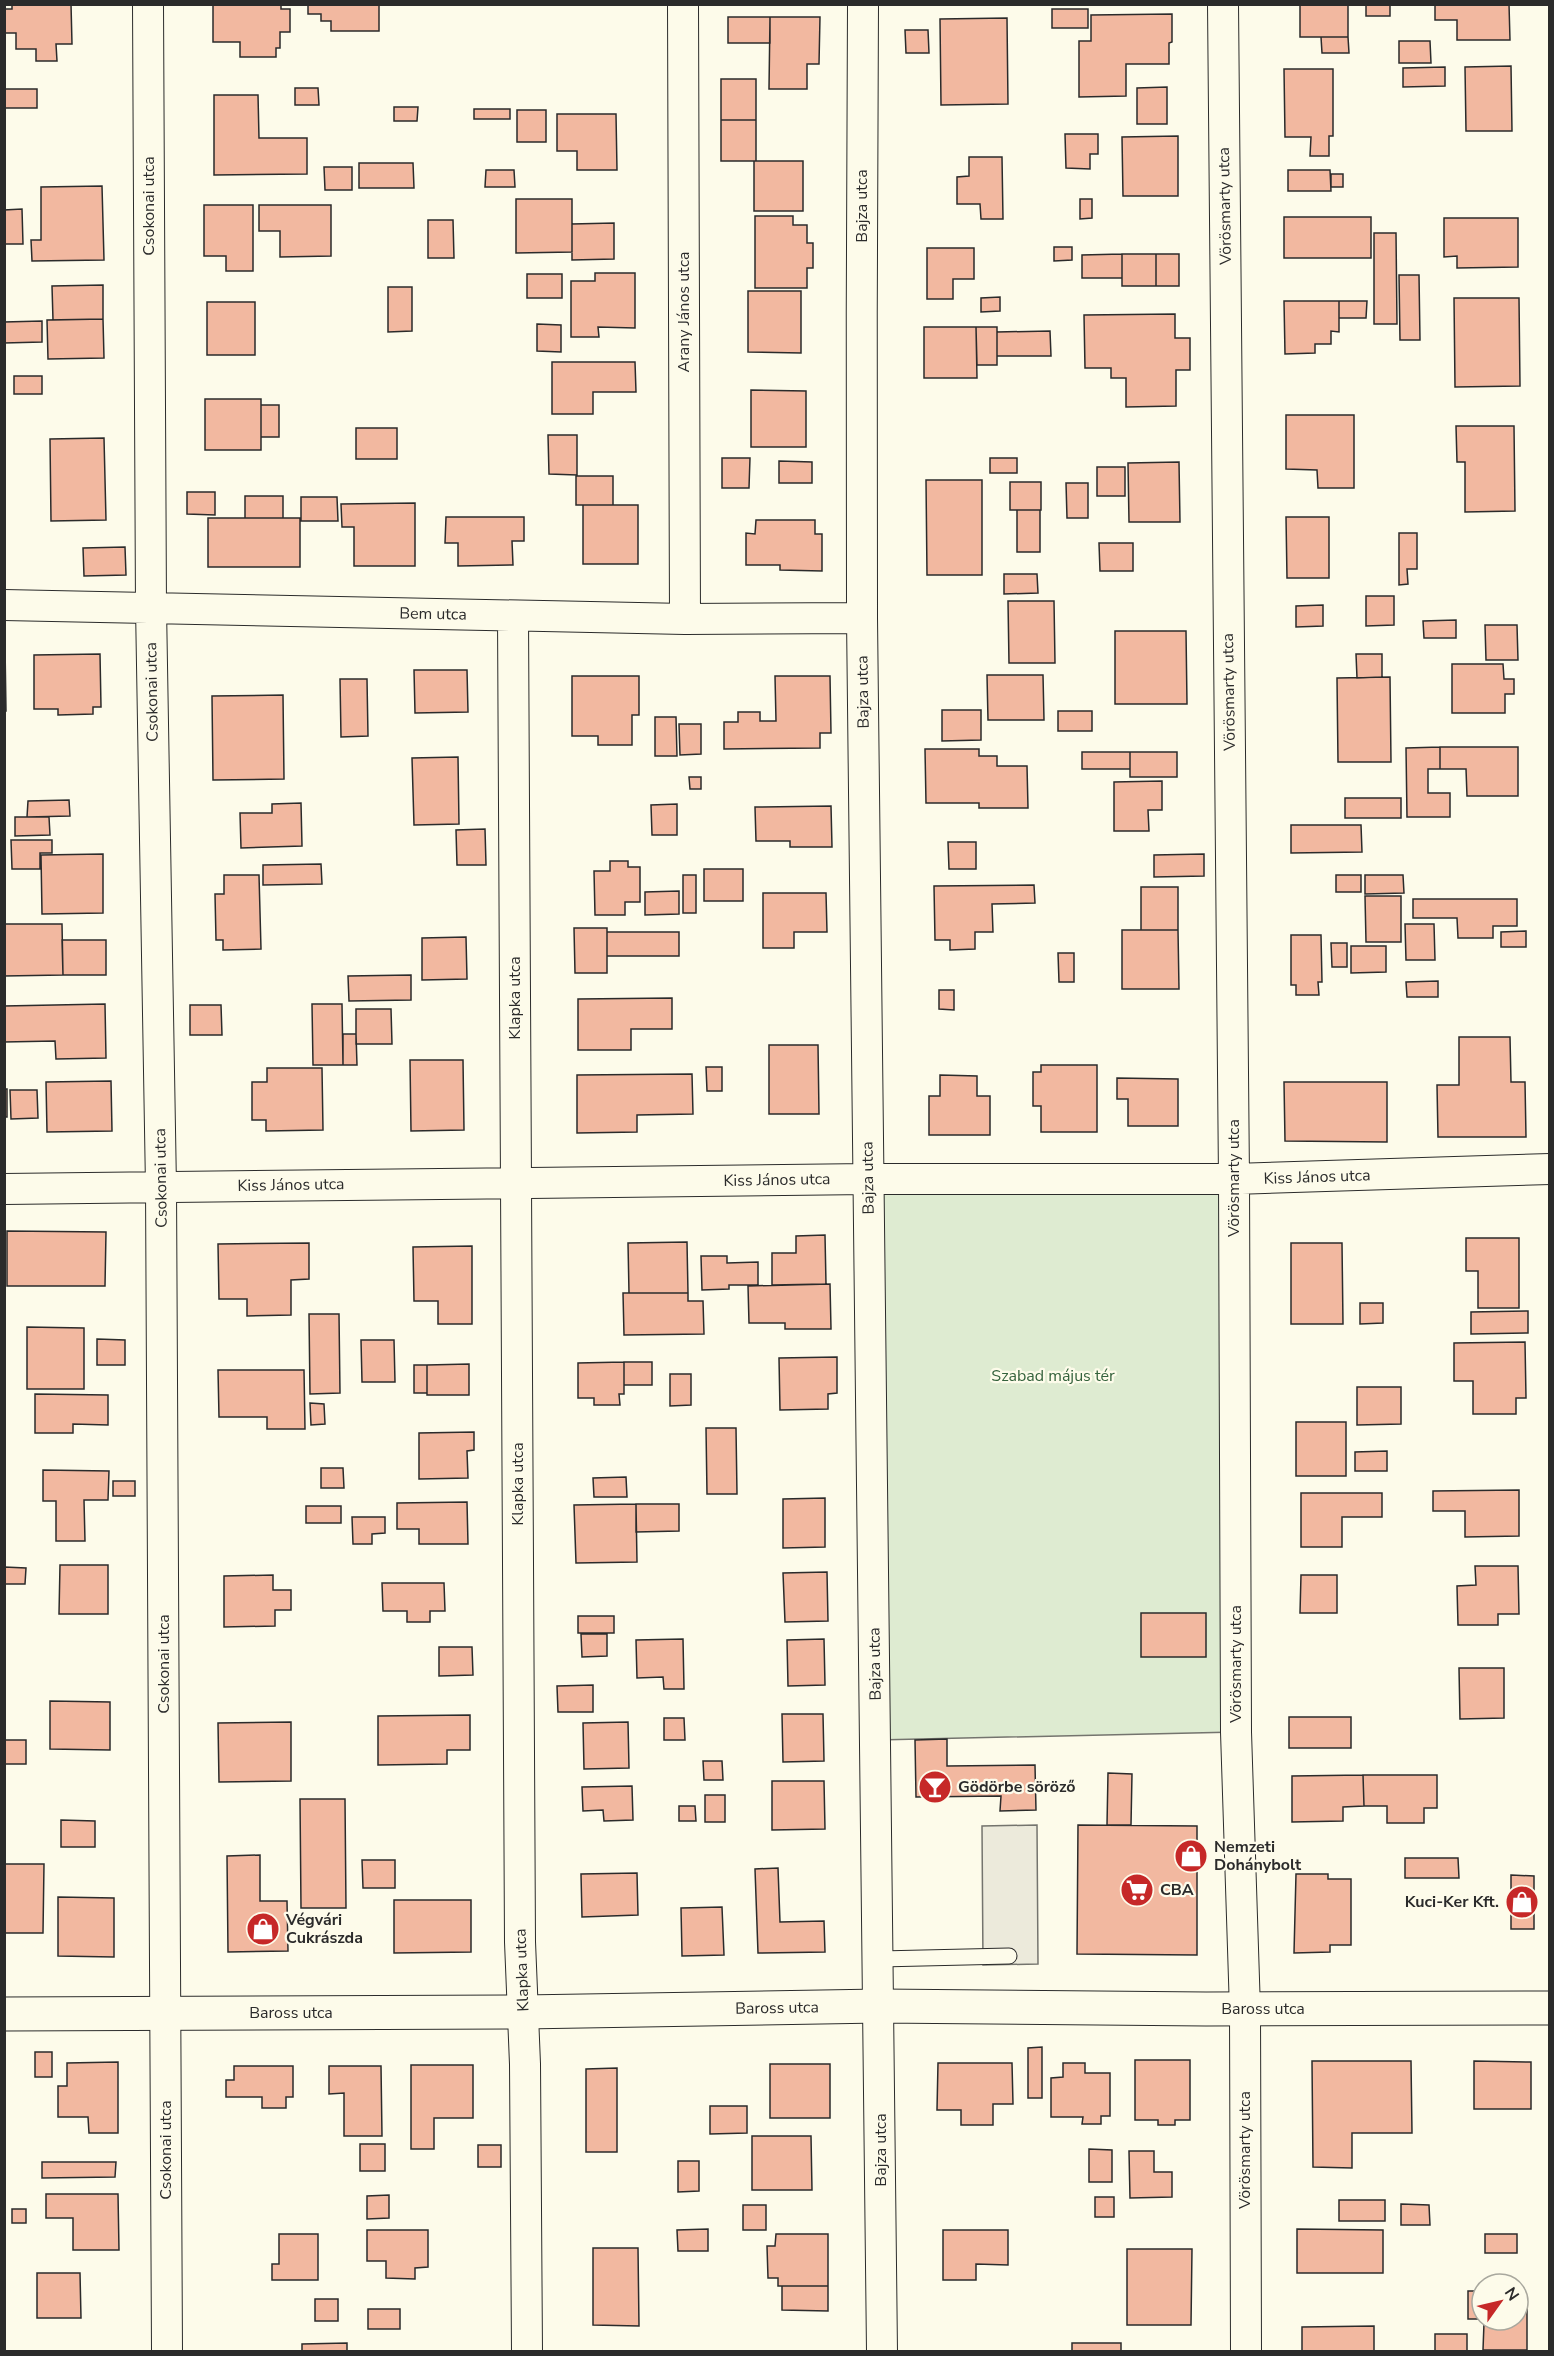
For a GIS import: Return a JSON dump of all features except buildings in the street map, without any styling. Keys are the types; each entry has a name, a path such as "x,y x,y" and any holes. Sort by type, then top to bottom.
{"street":[{"name":"Csokonai utca","path":"147,4 151,607 161,1186 167,2352"},
{"name":"Arany János utca","path":"683,4 685,620"},
{"name":"Bajza utca","path":"863,4 862,618 880,1959 882,2352"},
{"name":"Vörösmarty utca","path":"1223,4 1234,1179 1236,1732 1245,2010 1246,2352"},
{"name":"Bem utca","path":"4,605 685,620 862,618"},
{"name":"Klapka utca","path":"513,616 520,1942 526,2076 527,2352"},
{"name":"Kiss János utca","path":"4,1189 868,1179 1234,1179 1550,1169"},
{"name":"Baross utca","path":"4,2014 523,2012 880,2007 1245,2010 1550,2008"}],"lane":[{"path":"880,1959 1010,1956"}],"green space":[{"name":"Szabad május tér","path":"868,1179 1234,1179 1236,1732 877,1740"}],"shaded area":[{"path":"1037,1825 1038,1964 983,1965 982,1826"}],"place":[{"name":"Gödörbe söröző","path":"935,1787"},
{"name":"Nemzeti Dohánybolt","path":"1191,1856"},
{"name":"CBA","path":"1137,1890"},
{"name":"Kuci-Ker Kft.","path":"1522,1902"},
{"name":"Végvári Cukrászda","path":"263,1929"}]}
